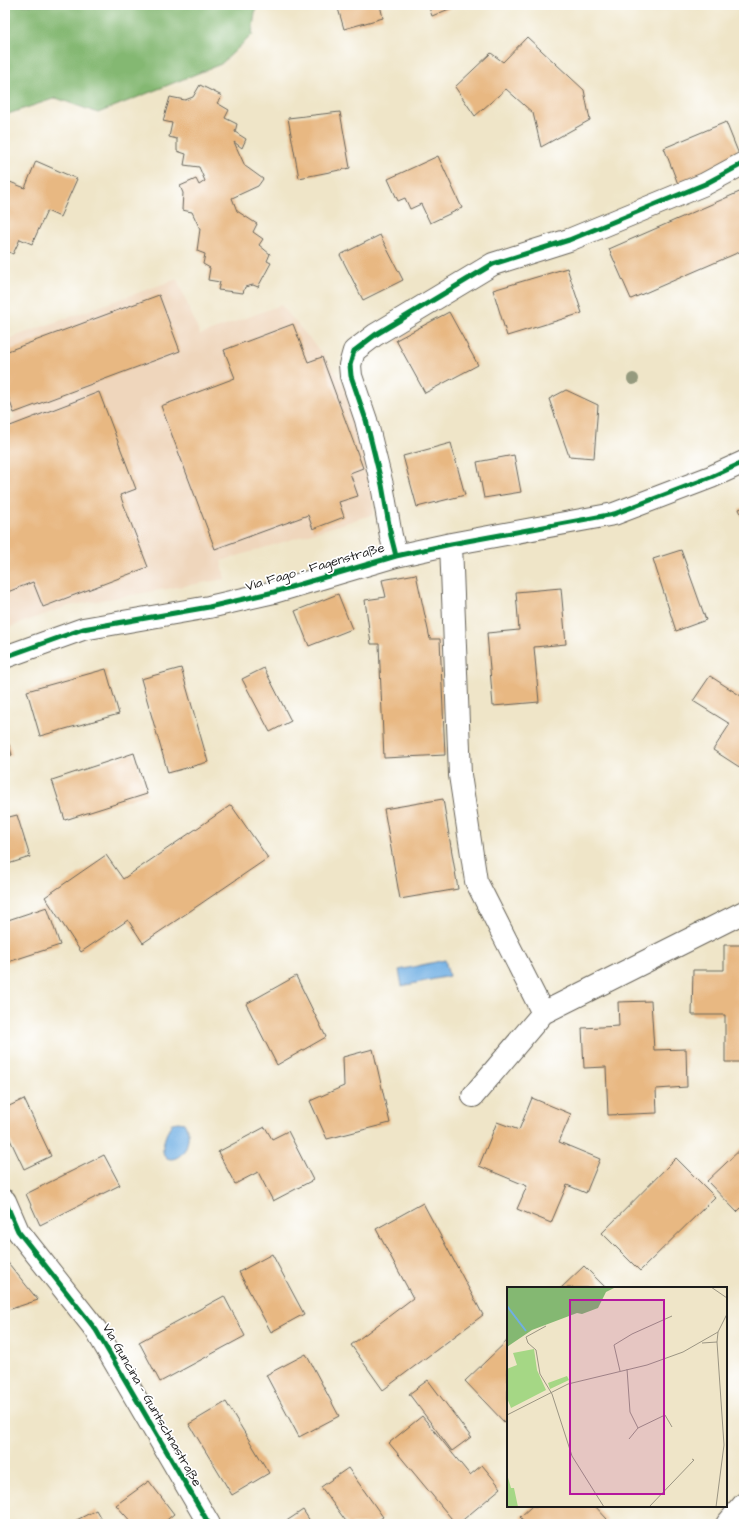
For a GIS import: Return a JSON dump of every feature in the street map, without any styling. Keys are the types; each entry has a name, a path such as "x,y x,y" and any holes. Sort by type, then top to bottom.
{"street":[{"path":"396,556 382,485 366,420 351,376 350,365 354,351 375,336 493,264 569,240 705,184 744,163"},
{"name":"Via Fago - Fagenstraße","path":"5,657 83,629 210,607 274,592 396,556 451,544 614,514 711,477 744,462"},
{"path":"451,544 460,775 476,881 543,1013"},
{"path":"473,1096 543,1013 744,912"},
{"name":"Via Guncina - Guntschnastraße","path":"5,1201 18,1231 96,1330 210,1524"},
{"path":"727,1524 744,1504"}],"shaded area":[{"path":"177,279 200,335 281,305 325,357 346,388 368,463 374,514 221,561 225,579 68,606 5,629 5,423 15,419 5,391 5,340"}],"green space":[{"path":"5,5 256,5 252,35 221,64 98,113 56,98 5,115"}],"water":[{"path":"445,960 449,976 402,986 399,970"},
{"path":"172,1123 184,1123 187,1128 187,1144 184,1151 180,1155 170,1159 164,1154 163,1147 168,1130"}],"building":[{"path":"337,5 380,5 383,18 344,29"},
{"path":"428,5 459,5 432,16"},
{"path":"527,37 584,90 590,120 541,147 533,113 506,89 475,116 455,87 491,53 503,62"},
{"path":"200,85 222,96 217,103 229,110 225,118 237,124 235,132 246,139 242,148 234,142 245,166 263,179 258,186 232,198 237,211 257,224 253,232 263,239 259,245 270,254 267,261 271,263 258,287 253,285 245,287 243,293 218,290 220,282 208,280 210,268 203,264 205,254 197,251 200,229 192,212 182,210 183,193 180,186 196,179 199,185 205,181 199,167 184,165 186,154 177,151 177,139 169,137 172,123 163,121 170,97 185,100 193,97"},
{"path":"340,112 350,168 299,178 288,118"},
{"path":"726,122 740,157 678,184 664,148"},
{"path":"438,156 462,208 430,223 421,204 410,209 405,198 398,201 388,179"},
{"path":"36,161 77,179 60,217 47,211 32,244 20,239 13,254 5,250 5,180 25,188"},
{"path":"744,190 744,250 631,299 609,249"},
{"path":"380,235 403,280 363,300 340,255"},
{"path":"567,268 582,313 507,336 493,290"},
{"path":"159,295 180,351 14,413 5,388 5,352"},
{"path":"449,312 478,365 425,393 396,340"},
{"path":"293,324 308,362 322,357 363,468 350,473 358,496 339,502 344,517 313,529 308,515 215,549 161,406 235,378 224,350"},
{"path":"566,390 598,405 594,458 569,456 549,399"},
{"path":"99,392 136,489 120,495 148,567 43,607 33,582 5,593 5,428"},
{"path":"451,443 465,495 417,507 403,456"},
{"path":"514,455 521,492 484,498 477,462"},
{"path":"744,507 744,521 739,509"},
{"path":"681,550 706,620 676,631 653,559"},
{"path":"416,574 430,639 440,639 445,755 384,758 379,644 371,644 365,600 386,597 382,580"},
{"path":"561,588 566,644 534,647 539,702 493,706 487,633 519,630 516,592"},
{"path":"338,594 352,629 309,646 295,611"},
{"path":"181,668 208,762 168,773 141,679"},
{"path":"264,668 291,721 270,732 242,679"},
{"path":"106,669 119,714 40,736 27,691"},
{"path":"710,676 744,698 744,770 713,750 730,724 693,701"},
{"path":"5,732 12,755 5,757"},
{"path":"134,753 147,794 65,820 52,780"},
{"path":"443,799 458,889 400,899 384,809"},
{"path":"231,805 268,858 143,943 128,920 81,952 45,897 106,855 123,879"},
{"path":"17,815 30,857 5,865 5,818"},
{"path":"47,907 60,945 5,963 5,921"},
{"path":"724,945 744,945 744,1062 725,1062 725,1015 692,1015 693,970 724,970"},
{"path":"296,976 326,1037 277,1065 246,1004"},
{"path":"651,1001 654,1050 686,1049 687,1087 656,1089 657,1113 608,1115 606,1067 584,1068 582,1028 619,1026 618,1002"},
{"path":"373,1049 390,1123 327,1139 310,1101 344,1086 343,1057"},
{"path":"532,1098 571,1114 559,1142 600,1159 586,1193 567,1185 551,1223 517,1209 527,1186 479,1166 497,1122 519,1130"},
{"path":"24,1099 51,1156 24,1169 5,1129 5,1108"},
{"path":"265,1127 272,1139 288,1131 313,1180 273,1201 258,1172 235,1184 218,1152"},
{"path":"744,1146 744,1205 737,1212 707,1181"},
{"path":"104,1155 120,1185 40,1225 26,1194"},
{"path":"676,1158 715,1197 640,1271 602,1233"},
{"path":"423,1203 483,1315 383,1390 351,1345 413,1298 376,1229"},
{"path":"272,1254 304,1314 271,1332 239,1272"},
{"path":"5,1259 38,1300 5,1311"},
{"path":"584,1266 605,1287 562,1287"},
{"path":"224,1296 245,1336 160,1382 139,1342"},
{"path":"507,1341 507,1420 504,1422 465,1381"},
{"path":"306,1354 339,1416 299,1437 266,1375"},
{"path":"428,1380 471,1437 452,1451 409,1394"},
{"path":"226,1402 269,1473 232,1495 189,1424"},
{"path":"422,1416 470,1475 482,1465 501,1488 458,1524 456,1524 389,1443"},
{"path":"348,1468 383,1517 373,1524 348,1524 321,1487"},
{"path":"149,1481 174,1514 162,1524 133,1524 116,1505"},
{"path":"531,1507 596,1507 607,1519 602,1524 527,1524 520,1517"},
{"path":"96,1510 104,1524 69,1524"},
{"path":"303,1510 312,1524 282,1524"}],"cycle path":[{"path":"396,556 382,485 366,420 351,376 350,365 354,351 375,335 493,264 569,240 705,184 744,163"},
{"path":"5,657 83,629 209,607 274,592 396,556 451,544 614,514 711,477 744,462"},
{"path":"5,1201 18,1231 96,1330 209,1524"}]}
